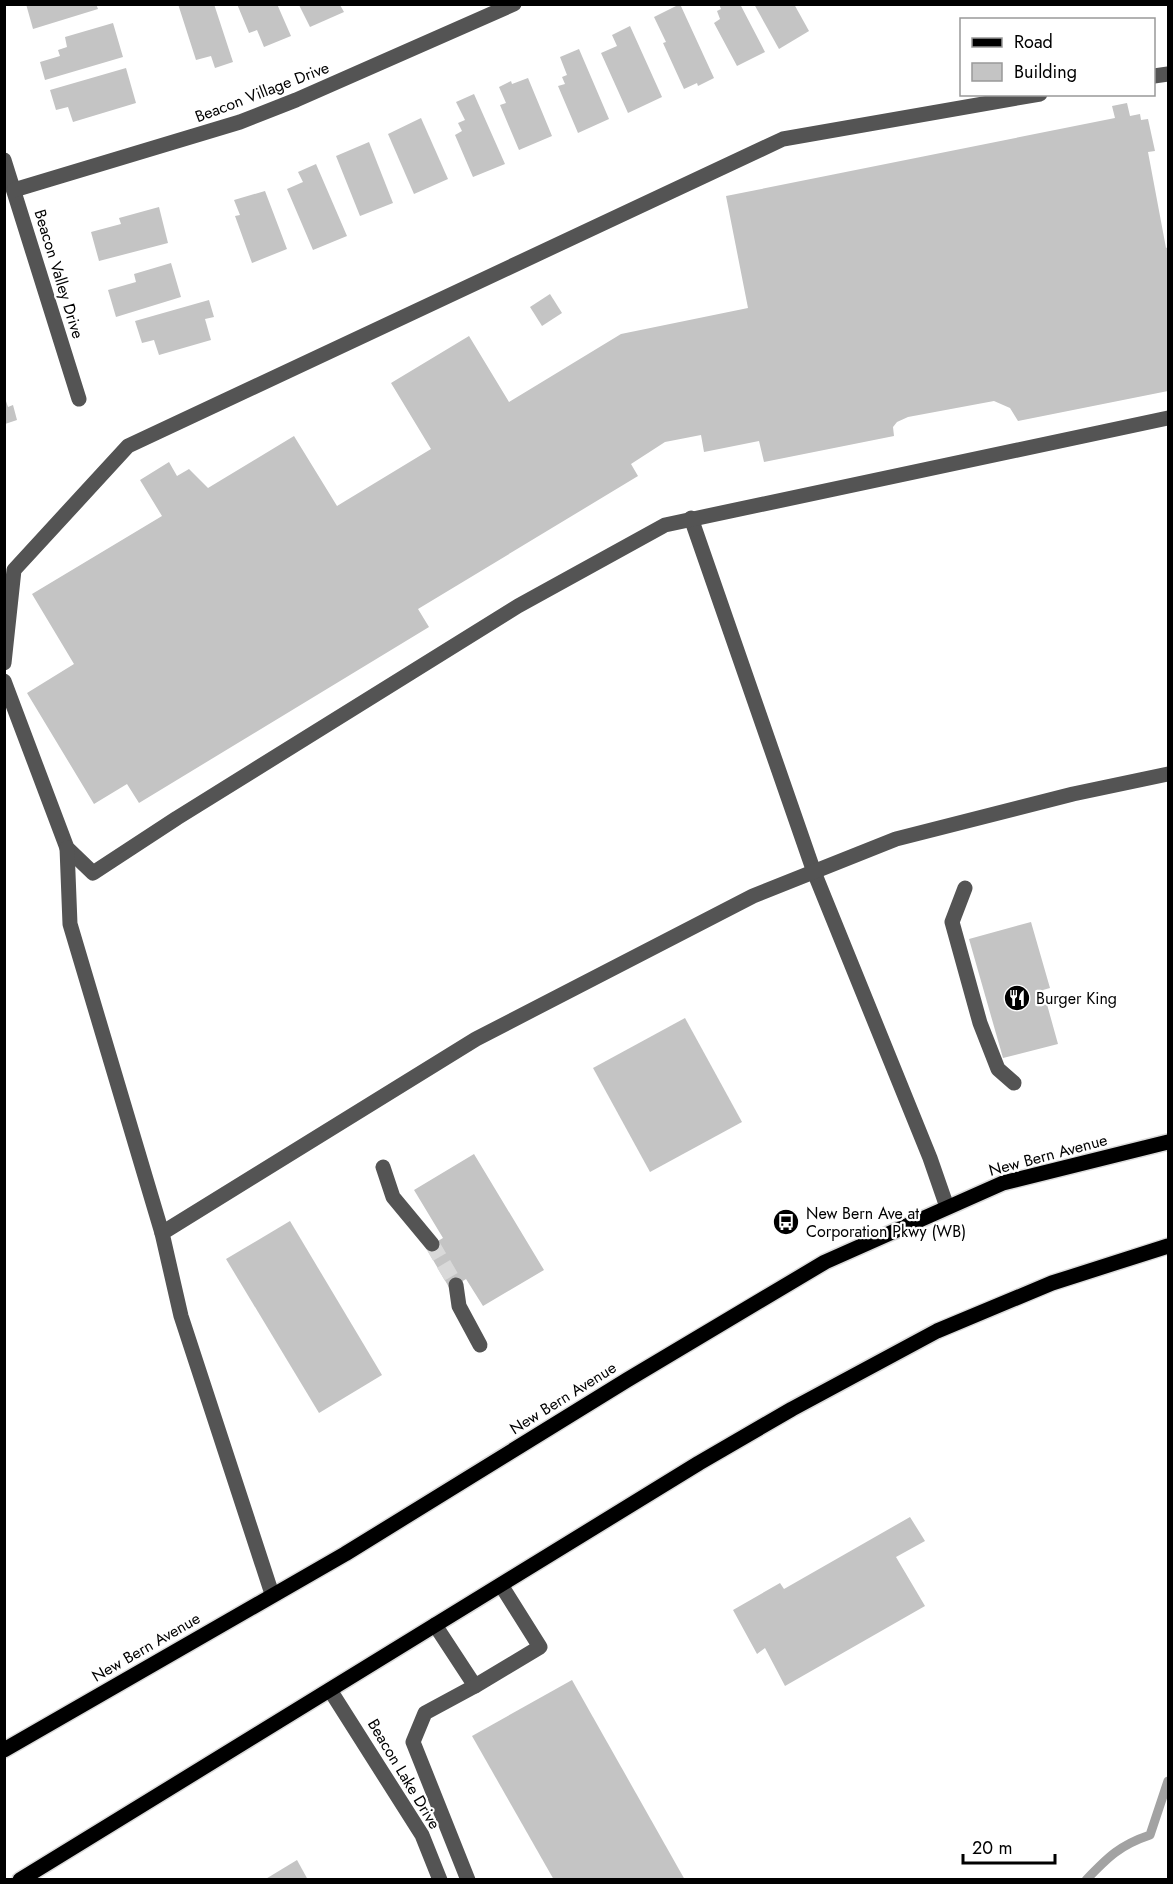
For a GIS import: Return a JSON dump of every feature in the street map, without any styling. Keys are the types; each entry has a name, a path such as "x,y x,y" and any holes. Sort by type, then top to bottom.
{"main road":[{"name":"New Bern Avenue","path":"4,1750 345,1554 627,1380 825,1262 1003,1183 1168,1142"},
{"path":"20,1880 699,1463 792,1409 938,1331 1052,1283 1168,1246"}],"street":[{"name":"Beacon Village Drive","path":"14,190 240,122 296,100 514,4"},
{"path":"4,663 14,570 128,446 783,139 1029,96"},
{"name":"Beacon Valley Drive","path":"4,160 79,399"},
{"path":"67,848 93,873 177,818 518,606 665,525 1168,418"},
{"path":"691,518 814,872 930,1158 947,1207"},
{"path":"4,681 67,848 70,924 162,1233 181,1316 272,1594"},
{"path":"162,1233 476,1039 753,896 896,839 1056,798 1168,774"},
{"path":"964,888 952,922 980,1023 994,1060 998,1069 1014,1083"},
{"path":"383,1167 393,1197 432,1244"},
{"path":"456,1285 459,1306 480,1345"},
{"path":"468,1880 412,1742 425,1713 540,1647 501,1585"},
{"path":"435,1625 475,1686"},
{"name":"Beacon Lake Drive","path":"330,1690 422,1836 440,1880"}],"building":[{"path":"26,4 96,4 98,9 33,29"},
{"path":"178,4 214,4 233,62 215,68 211,56 196,60"},
{"path":"237,4 277,4 291,36 264,47 257,30 249,33"},
{"path":"680,4 714,78 698,86 697,83 684,89 654,17"},
{"path":"719,4 740,4 765,52 737,66 714,23 720,19 717,11 721,9"},
{"path":"754,4 794,4 809,31 779,49"},
{"path":"299,5 340,5 344,12 310,27"},
{"path":"113,23 123,57 45,80 40,62 60,56 58,50 67,47 65,37"},
{"path":"630,26 662,97 628,113 601,53 617,46 612,35"},
{"path":"579,49 609,119 578,133 558,86 565,84 562,77 567,75 560,57"},
{"path":"126,68 136,103 73,122 68,107 56,110 50,90"},
{"path":"528,78 552,136 519,150 500,105 506,103 499,87 511,81 512,84"},
{"path":"474,94 505,164 473,177 455,135 462,131 458,123 465,120 456,102"},
{"path":"1127,103 1130,116 1140,114 1141,120 1148,119 1155,151 1148,152 1166,248 1168,247 1168,391 1018,421 1010,408 994,401 908,417 897,422 893,427 894,436 764,462 759,441 704,452 701,435 665,442 631,464 638,476 418,609 429,627 139,803 127,784 94,804 27,693 74,664 32,594 162,516 140,480 169,462 177,476 189,469 208,488 294,436 337,506 431,449 391,383 469,336 509,402 621,334 748,308 726,196 1115,118 1112,106"},
{"path":"421,118 448,179 414,194 388,134"},
{"path":"369,142 393,203 360,216 336,156"},
{"path":"316,164 347,236 313,250 287,189 303,182 298,172"},
{"path":"265,191 287,249 252,263 235,216 240,215 234,200"},
{"path":"159,207 168,243 99,261 91,232 121,224 119,218"},
{"path":"171,263 181,297 116,317 108,290 136,282 134,274"},
{"path":"550,294 562,313 542,326 530,307"},
{"path":"209,300 214,317 205,319 211,340 159,355 154,340 142,343 135,321"},
{"path":"5,398 8,407 13,405 17,420 5,424"},
{"path":"1031,922 1050,988 1043,990 1058,1044 1003,1058 969,939"},
{"path":"685,1018 742,1122 650,1172 593,1068"},
{"path":"474,1154 544,1270 483,1306 466,1279 450,1289 426,1248 443,1238 414,1190"},
{"path":"290,1221 382,1375 319,1413 226,1259"},
{"path":"910,1517 925,1541 896,1557 925,1606 785,1686 765,1648 757,1654 733,1610 780,1583 784,1589"},
{"path":"572,1680 685,1880 554,1880 472,1736"},
{"path":"297,1860 308,1880 264,1880"}],"waterway":[{"path":"1086,1880 1115,1853 1130,1843 1150,1835 1168,1781"}],"tunnel":[{"path":"432,1244 456,1285"}],"place":[{"name":"Burger King","path":"1017,998"},
{"name":"New Bern Ave at Corporation Pkwy (WB)","path":"786,1222"}]}
